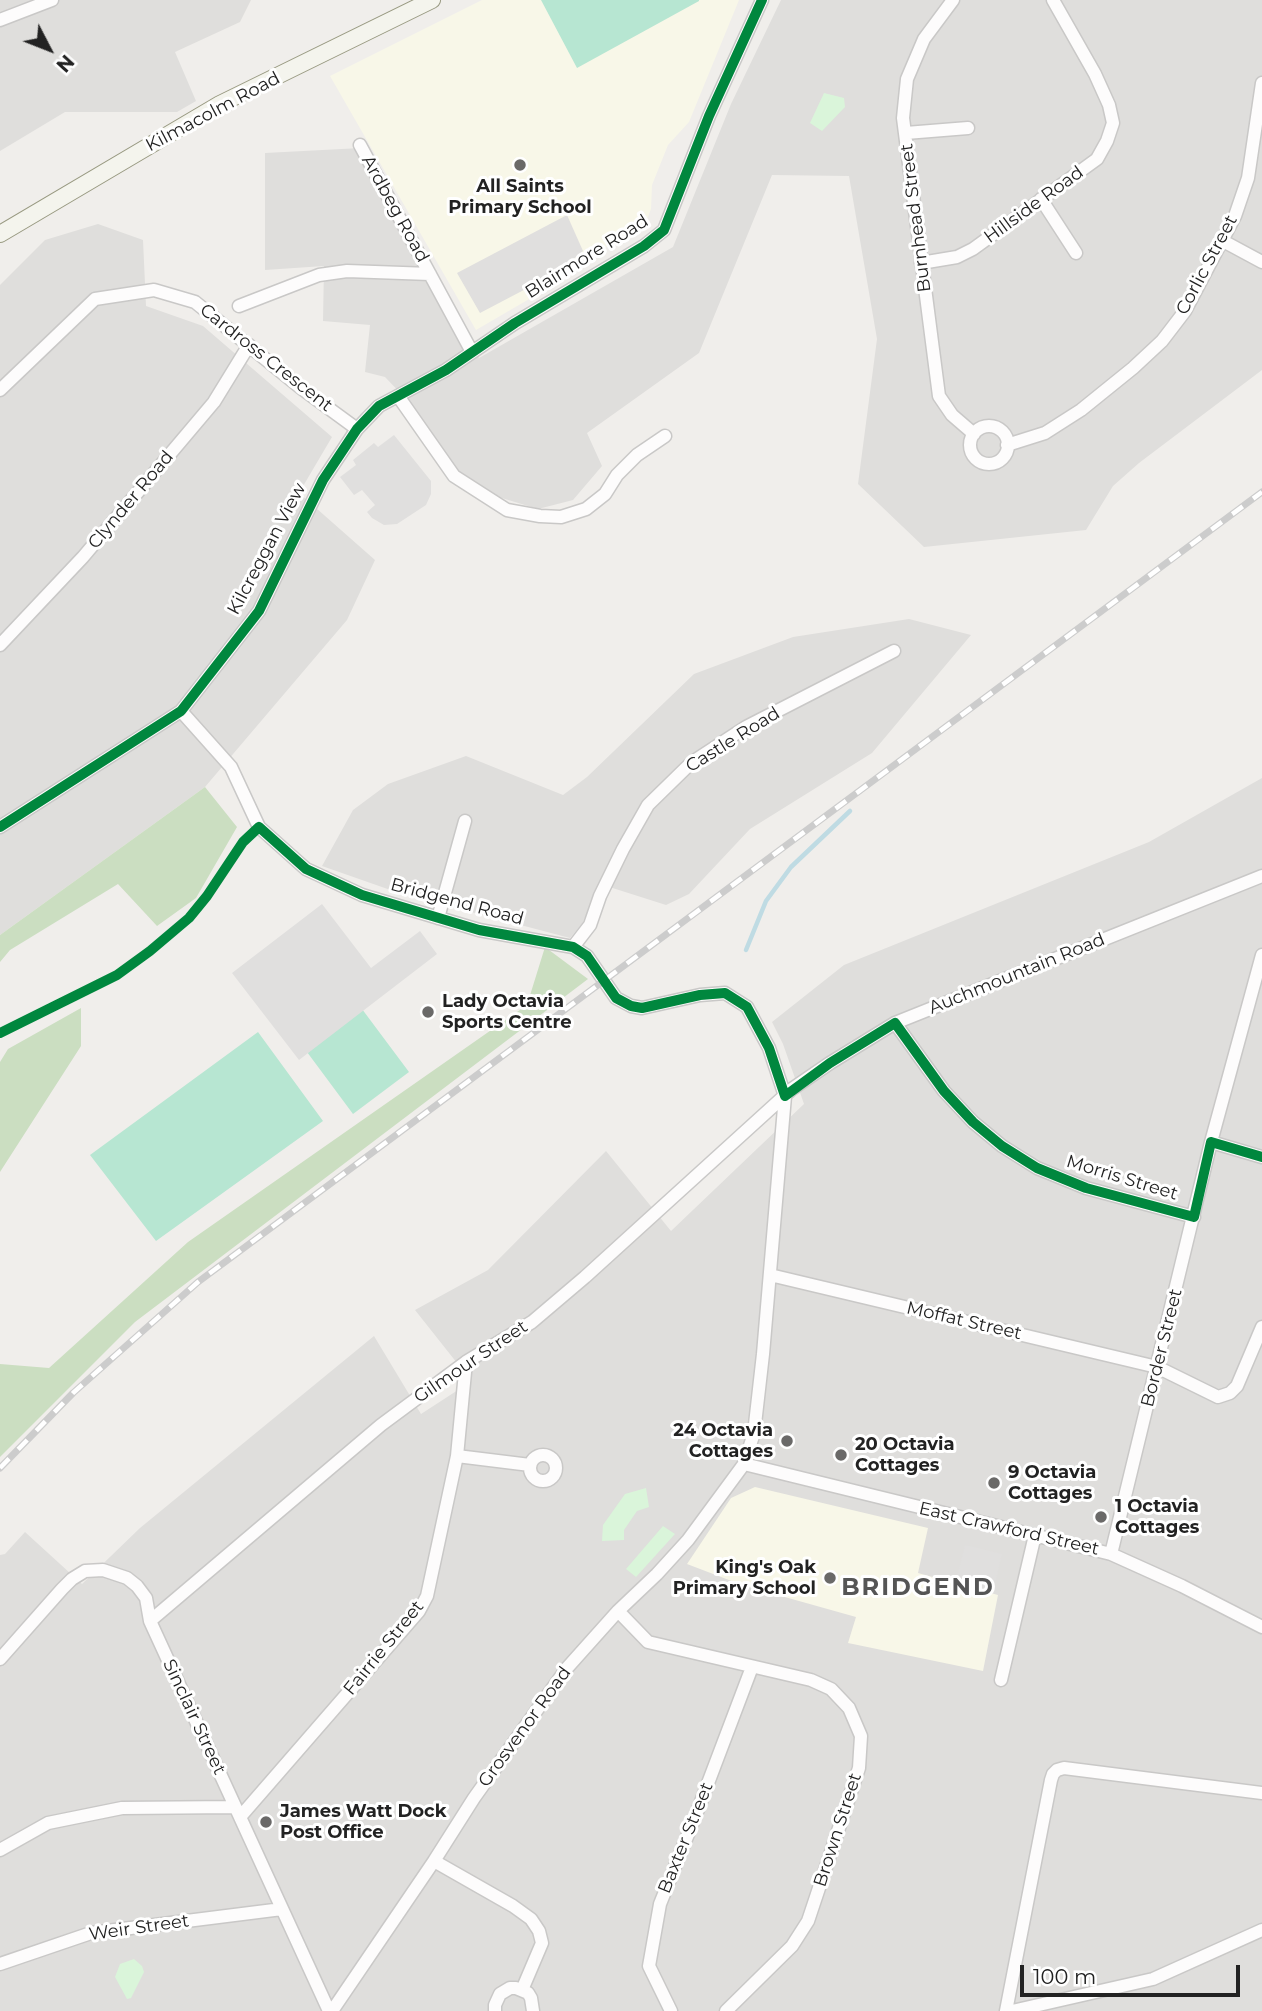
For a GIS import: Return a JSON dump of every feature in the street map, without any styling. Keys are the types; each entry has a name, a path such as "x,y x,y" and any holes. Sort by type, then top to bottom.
{"main road":[{"name":"Kilmacolm Road","path":"0,234 220,104 432,0"}],"street":[{"path":"0,20 52,0"},
{"name":"Blairmore Road","path":"357,429 379,406 446,370 515,323 644,246 664,230 709,116 762,0"},
{"name":"Burnhead Street","path":"953,0 924,39 907,79 903,118 939,396 952,415 974,434"},
{"name":"Hillside Road","path":"921,263 957,257 973,249 1097,159 1107,141 1113,123 1109,106 1096,74 1053,0"},
{"name":"Corlic Street","path":"974,434 971,452 974,457 989,464 1000,460 1007,450 1007,444 1045,433 1081,410 1153,350 1185,311 1223,242 1248,178 1260,125 1262,83"},
{"path":"906,133 968,128"},
{"name":"Ardbeg Road","path":"360,145 472,352"},
{"path":"1041,199 1076,253"},
{"path":"1223,242 1262,262"},
{"name":"Ardbeg Road","path":"239,306 319,275 346,271 430,274"},
{"name":"Cardross Crescent","path":"0,390 95,299 154,290 195,302 301,388 357,429"},
{"name":"Clynder Road","path":"0,645 83,557 214,402 249,345"},
{"path":"398,396 454,476 507,510 529,514 561,517 586,509 605,494 617,475 637,455 664,436"},
{"path":"974,434 985,427 998,429 1006,438 1007,444"},
{"name":"Kilcreggan View","path":"0,827 181,711 259,611 323,481 357,429"},
{"name":"Castle Road","path":"573,947 590,925 600,896 648,805 691,763 746,727 894,651"},
{"name":"Bridgend Road","path":"181,711 231,767 259,827 306,869 362,895 479,930 573,947"},
{"path":"438,918 465,821"},
{"name":"Auchmountain Road","path":"785,1096 830,1063 895,1023 1262,876"},
{"path":"573,947 587,956 616,998 631,1006 642,1007 700,995 725,993 747,1007 769,1048 785,1096 754,1433 744,1464"},
{"path":"1262,955 1211,1142 1262,1157"},
{"name":"Morris Street","path":"895,1023 944,1091 973,1122 1002,1146 1037,1168 1086,1188 1194,1217"},
{"name":"Gilmour Street","path":"150,1621 380,1425 466,1362 532,1322 785,1096"},
{"name":"Border Street","path":"1111,1553 1211,1142"},
{"name":"Moffat Street","path":"770,1275 1157,1367 1218,1397 1230,1393 1237,1386 1262,1327"},
{"name":"Fairrie Street","path":"237,1812 419,1611 427,1596 457,1456 466,1362"},
{"path":"457,1456 530,1465"},
{"name":"East Crawford Street","path":"744,1464 1111,1553 1262,1627"},
{"name":"Grosvenor Road","path":"330,2011 434,1861 474,1798 567,1668 688,1540 744,1464"},
{"path":"1001,1680 1035,1535"},
{"name":"Sinclair Street","path":"0,1659 72,1578 85,1571 103,1570 127,1578 146,1598 150,1621 330,2011"},
{"name":"Brown Street","path":"618,1611 648,1642 811,1680 831,1689 849,1709 861,1737 859,1768 808,1921 792,1946 726,2011"},
{"name":"Baxter Street","path":"671,2011 649,1966 660,1904 752,1667"},
{"path":"1006,2011 1053,1774 1065,1768 1262,1793"},
{"path":"0,1850 48,1823 122,1808 237,1812"},
{"path":"434,1861 531,1919 539,1931 542,1943 522,1990"},
{"name":"Weir Street","path":"0,1964 91,1933 282,1909"},
{"path":"1012,2011 1153,1979 1262,1930"},
{"path":"495,2011 500,1994 510,1988 522,1990 531,1998 533,2011"}],"shaded area":[{"path":"0,0 251,0 240,22 175,52 196,101 177,112 65,112 0,151"},
{"name":"All Saints Primary School","path":"482,0 739,0 689,122 668,145 652,185 651,209 646,222 635,232 579,261 543,291 476,330 330,76"},
{"path":"781,0 1262,0 1262,370 1139,463 1113,486 1086,530 924,547 858,484 877,339 849,176 772,175 699,353 587,433 602,466 573,500 538,509 492,495 457,471 408,401 385,377 365,372 370,325 323,321 324,266 265,270 265,153 361,148 479,358 673,247 731,104"},
{"path":"567,215 583,251 560,271 480,313 457,273"},
{"path":"98,224 143,240 146,306 203,326 332,437 299,493 375,560 347,620 205,787 0,935 0,285 45,240"},
{"path":"394,435 431,481 431,494 426,505 397,524 384,525 367,512 375,505 362,490 354,495 340,477 356,465 353,460 374,443 378,447"},
{"path":"909,619 971,635 872,753 750,829 689,894 666,905 600,884 582,924 570,938 399,893 322,866 353,810 388,784 466,756 563,795 587,777 694,674 793,637"},
{"path":"1262,778 1262,2011 0,2011 0,1555 5,1554 25,1532 82,1584 140,1528 374,1336 421,1414 458,1390 457,1363 415,1310 488,1270 606,1151 671,1231 804,1104 783,1044 772,1022 844,965 1149,842"},
{"path":"322,904 371,968 420,931 437,954 299,1060 232,973"},
{"name":"King's Oak Primary School","path":"755,1487 928,1528 918,1573 998,1595 983,1671 848,1643 856,1617 742,1585 687,1564 731,1498"},
{"path":"965,1545 1002,1554 993,1593 955,1584"}],"green space":[{"path":"541,0 699,0 699,1 577,68"},
{"path":"824,93 844,98 845,107 822,131 810,123"},
{"path":"205,787 237,827 196,898 157,926 118,884 10,950 0,962 0,935"},
{"path":"545,947 588,979 135,1322 0,1457 0,1364 49,1368 188,1242 527,1005"},
{"path":"81,1008 81,1046 0,1172 0,1062 8,1049"},
{"path":"362,1009 409,1072 353,1114 307,1052"},
{"path":"258,1032 323,1121 156,1241 90,1155"},
{"path":"646,1488 649,1507 637,1511 624,1530 624,1540 602,1541 603,1525 625,1494"},
{"path":"663,1526 675,1534 636,1577 626,1569"},
{"path":"134,1959 144,1972 131,1998 127,1999 115,1977 120,1964"}],"waterway":[{"path":"746,950 766,901 791,867 850,811"}],"railway":[{"path":"0,1468 73,1393 198,1282 1262,492"}],"cycle path":[{"path":"0,827 181,711 259,611 323,480 357,429 379,406 446,370 515,323 644,246 664,230 709,116 762,0"},
{"path":"0,1033 117,975 150,951 189,918 243,842 259,827 306,869 362,895 479,930 573,947 587,956 616,998 631,1006 642,1008 700,995 725,993 747,1007 769,1048 785,1096 830,1063 895,1023 944,1091 973,1122 1002,1146 1037,1168 1086,1188 1194,1217 1211,1142 1262,1157"}],"place":[{"name":"All Saints Primary School","path":"520,165"},
{"name":"Lady Octavia Sports Centre","path":"428,1012"},
{"name":"24 Octavia Cottages","path":"787,1441"},
{"name":"20 Octavia Cottages","path":"841,1455"},
{"name":"9 Octavia Cottages","path":"994,1483"},
{"name":"1 Octavia Cottages","path":"1101,1517"},
{"name":"King's Oak Primary School","path":"830,1578"},
{"name":"James Watt Dock Post Office","path":"266,1822"}],"district":[{"name":"BRIDGEND","path":"918,1588"}]}
